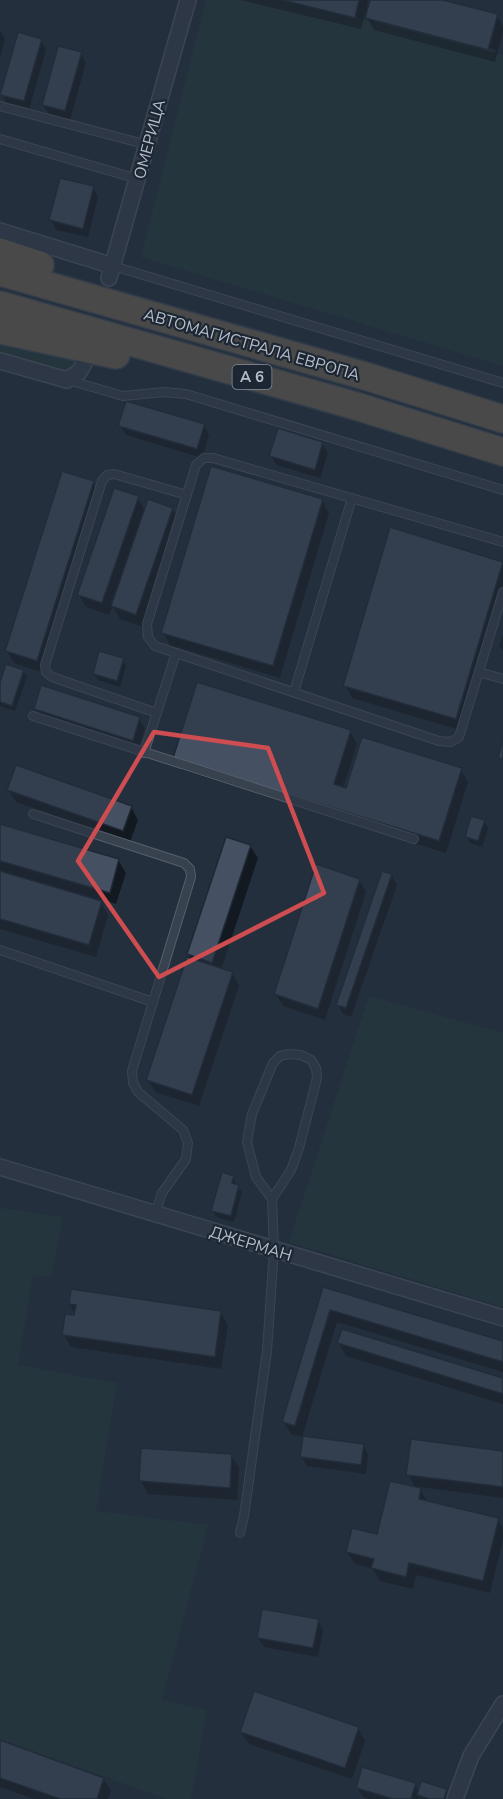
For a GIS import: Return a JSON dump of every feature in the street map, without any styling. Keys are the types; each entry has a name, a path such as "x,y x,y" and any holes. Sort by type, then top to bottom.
{"highway":[{"path":"0,252 365,376"},
{"name":"АВТОМАГИСТРАЛА ЕВРОПА","path":"0,272 365,376 503,419"},
{"name":"АВТОМАГИСТРАЛА ЕВРОПА","path":"0,304 356,406 503,453"},
{"path":"0,330 356,406"}],"street":[{"name":"ОМЕРИЦА","path":"111,272 188,0"},
{"path":"0,231 111,272"},
{"path":"0,361 67,380 79,372 86,360"},
{"name":"ДЖЕРМАН","path":"0,1167 503,1317"},
{"path":"455,1799 471,1756 503,1704"}],"lane":[{"path":"0,106 148,145"},
{"path":"0,139 138,179"},
{"path":"111,272 503,383"},
{"path":"67,380 123,396 164,392 186,394 503,490"},
{"path":"503,542 213,458 204,458 196,465 147,624 148,637 155,646 439,741 451,742 459,737 503,591"},
{"path":"157,713 52,677 46,672 45,665 102,481 106,475 114,474 187,495"},
{"path":"294,692 352,498"},
{"path":"144,753 176,653"},
{"path":"479,672 503,679"},
{"path":"33,716 414,839"},
{"path":"33,814 184,863 190,869 191,877 132,1071 133,1083 138,1092 183,1130 188,1143 186,1160 162,1192 155,1214"},
{"path":"0,950 153,1002"},
{"path":"240,1533 267,1351 274,1249 272,1199 256,1177 247,1142 252,1114 273,1063 280,1056 301,1055 311,1060 316,1068 317,1078 299,1149 291,1170 272,1199"}],"highlighted area":[{"path":"154,732 268,748 324,893 159,977 78,861"}],"green space":[{"path":"206,0 286,0 503,55 503,366 141,257"},
{"path":"0,339 80,358 73,366 64,370 43,370 0,356"},
{"path":"369,996 503,1033 503,1307 289,1242"},
{"path":"0,1208 63,1217 51,1277 33,1275 18,1365 117,1383 96,1511 208,1525 162,1700 207,1710 191,1799 167,1799 0,1740"}],"building":[{"path":"282,0 359,0 355,18"},
{"path":"370,0 443,0 498,14 488,50 365,18"},
{"path":"18,32 42,39 24,101 0,95"},
{"path":"58,46 82,52 65,111 42,105"},
{"path":"60,178 94,186 83,229 49,220"},
{"path":"126,401 205,424 197,449 118,426"},
{"path":"278,428 323,442 315,470 269,456"},
{"path":"211,466 323,499 273,666 161,633"},
{"path":"62,471 94,481 37,661 5,651"},
{"path":"114,488 139,496 102,603 77,595"},
{"path":"148,499 173,508 136,615 111,606"},
{"path":"390,527 503,562 456,719 343,686"},
{"path":"99,651 124,658 117,681 93,674"},
{"path":"6,664 24,670 12,706 0,702 0,682"},
{"path":"197,682 351,730 334,784 346,788 362,737 462,768 439,841 173,758"},
{"path":"41,685 140,717 133,741 34,709"},
{"path":"503,739 503,759 498,758"},
{"path":"16,765 132,806 123,831 7,790"},
{"path":"471,816 485,820 478,841 465,837"},
{"path":"0,824 119,859 110,893 0,861"},
{"path":"226,837 251,845 212,963 187,954"},
{"path":"316,864 360,879 318,1009 274,994"},
{"path":"0,871 102,901 89,945 0,919"},
{"path":"382,871 392,874 346,1008 336,1005"},
{"path":"187,957 233,972 192,1095 146,1080"},
{"path":"222,1172 234,1176 232,1183 239,1185 231,1216 211,1211"},
{"path":"323,1287 503,1341 503,1362 330,1310 295,1426 282,1422"},
{"path":"71,1289 221,1311 215,1357 62,1335 65,1314 74,1315 76,1305 69,1304"},
{"path":"342,1329 503,1378 503,1394 337,1343"},
{"path":"303,1436 364,1444 361,1465 300,1457"},
{"path":"411,1439 503,1451 503,1487 406,1475"},
{"path":"141,1448 232,1454 230,1488 139,1481"},
{"path":"390,1481 421,1488 419,1499 499,1518 483,1581 409,1563 406,1577 371,1568 374,1559 346,1552 352,1528 377,1534"},
{"path":"262,1609 319,1619 313,1648 257,1638"},
{"path":"254,1691 359,1727 345,1768 240,1732"},
{"path":"0,1740 104,1778 97,1799 60,1799 0,1778"},
{"path":"362,1767 416,1783 411,1799 393,1799 356,1788"},
{"path":"421,1781 447,1789 444,1799 429,1799 417,1795"}]}
